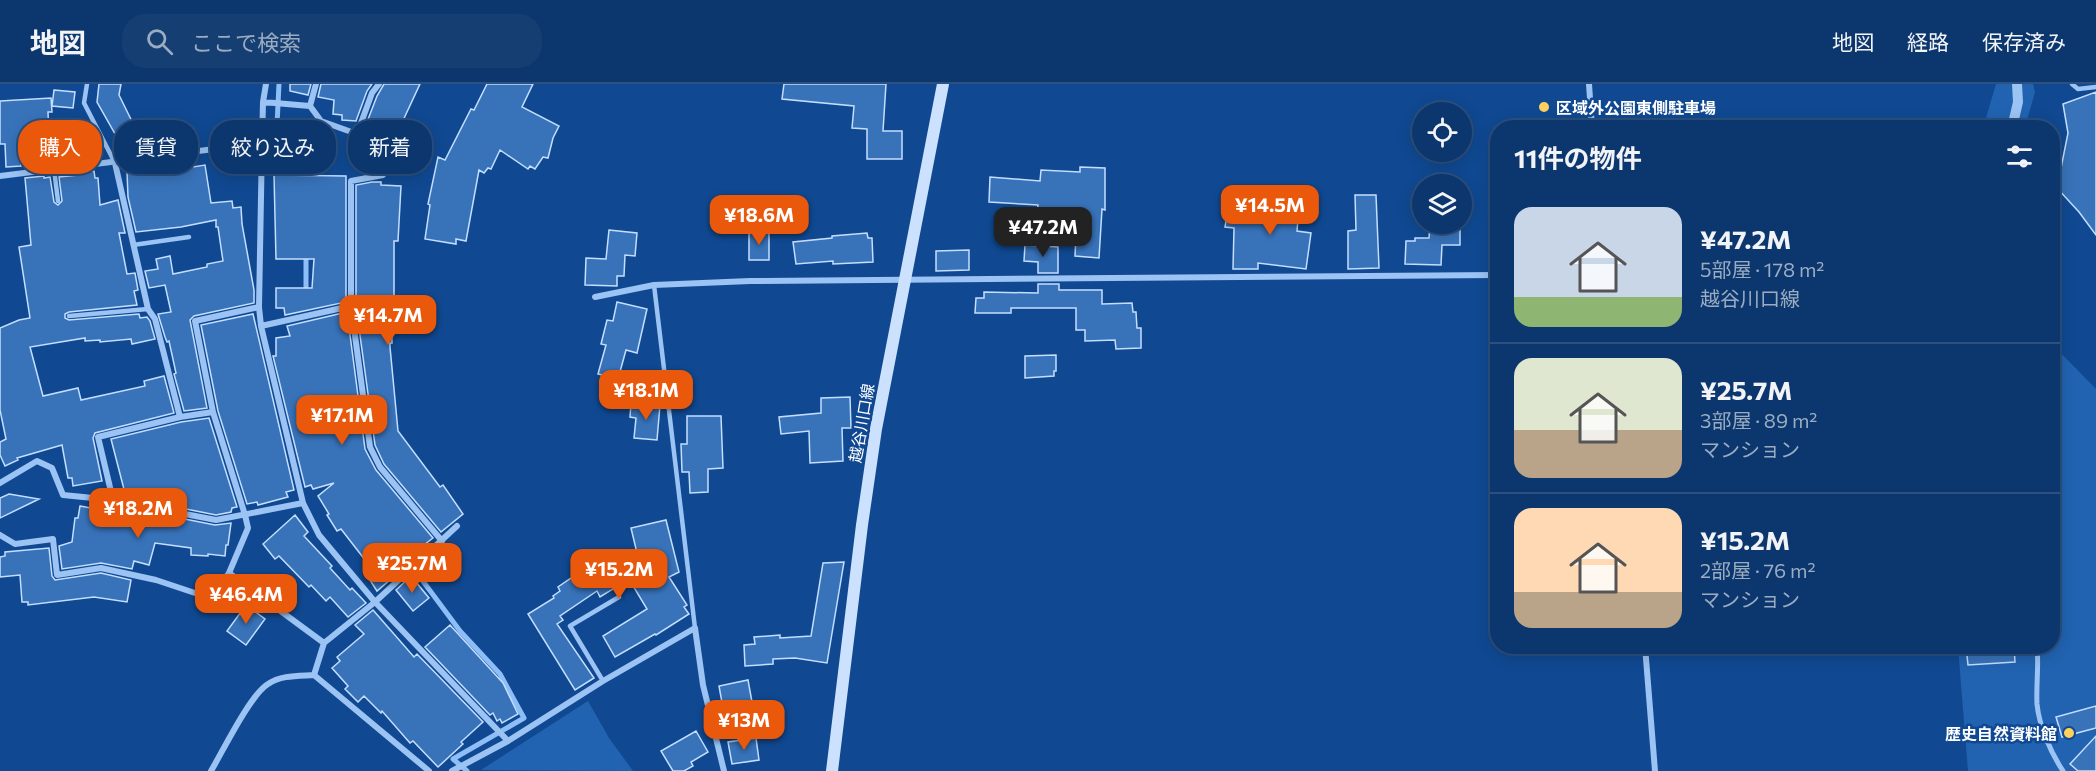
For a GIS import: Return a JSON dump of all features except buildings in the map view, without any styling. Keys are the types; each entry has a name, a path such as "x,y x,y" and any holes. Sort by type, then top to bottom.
{"main road":[{"name":"越谷川口線","path":"832,771 876,429 944,84"}],"street":[{"path":"263,120 266,84"},
{"path":"310,106 316,84"},
{"path":"362,120 372,93 379,84"},
{"path":"1589,84 1592,120"},
{"path":"2015,120 2018,102 2017,84"},
{"path":"263,102 310,106 321,121 348,131"},
{"path":"0,176 18,174"},
{"path":"117,174 148,309 155,319 180,417"},
{"path":"261,174 259,307 261,326 303,503 319,535 375,602 507,741"},
{"path":"384,174 351,181 351,306 370,447 380,466 442,541"},
{"path":"595,297 654,285 750,280 1490,275"},
{"path":"261,326 351,306"},
{"path":"0,535 15,544 53,539 57,575 101,568 156,580 210,598 229,573 248,528 213,412 195,321 259,307"},
{"path":"113,500 98,437 180,417 213,412"},
{"path":"0,483 37,461 52,468 63,495 113,500 216,520 303,503"},
{"path":"314,675 324,643 375,602 456,526"},
{"path":"229,573 324,643"},
{"path":"452,771 507,741 603,681 695,628 702,685 724,771"},
{"path":"1646,654 1655,771"},
{"path":"2037,654 2040,718 2063,771"},
{"path":"211,771 256,694 268,683 287,677 314,675 429,771"}],"lane":[{"path":"87,84 84,103 114,161"},
{"path":"2072,84 2078,88 2096,87"},
{"path":"55,174 58,201"},
{"path":"133,245 189,237"},
{"path":"654,285 695,628"},
{"path":"69,316 148,309"},
{"path":"603,681 570,626 619,597"}],"shaded area":[{"path":"1996,84 2033,84 2035,92 2027,120 1985,120"},
{"path":"2060,352 2096,389 2096,771 1968,771 1959,654 2060,654"},
{"path":"588,701 609,738 633,771 481,770"}],"waterway":[{"path":"279,84 275,166 305,166 306,181"},
{"path":"306,254 306,295"},
{"path":"405,557 460,631 500,674 524,718 453,759 467,771"}],"place":[{"name":"区域外公園東側駐車場","path":"1544,107"},
{"name":"歴史自然資料館","path":"2069,733"}]}
